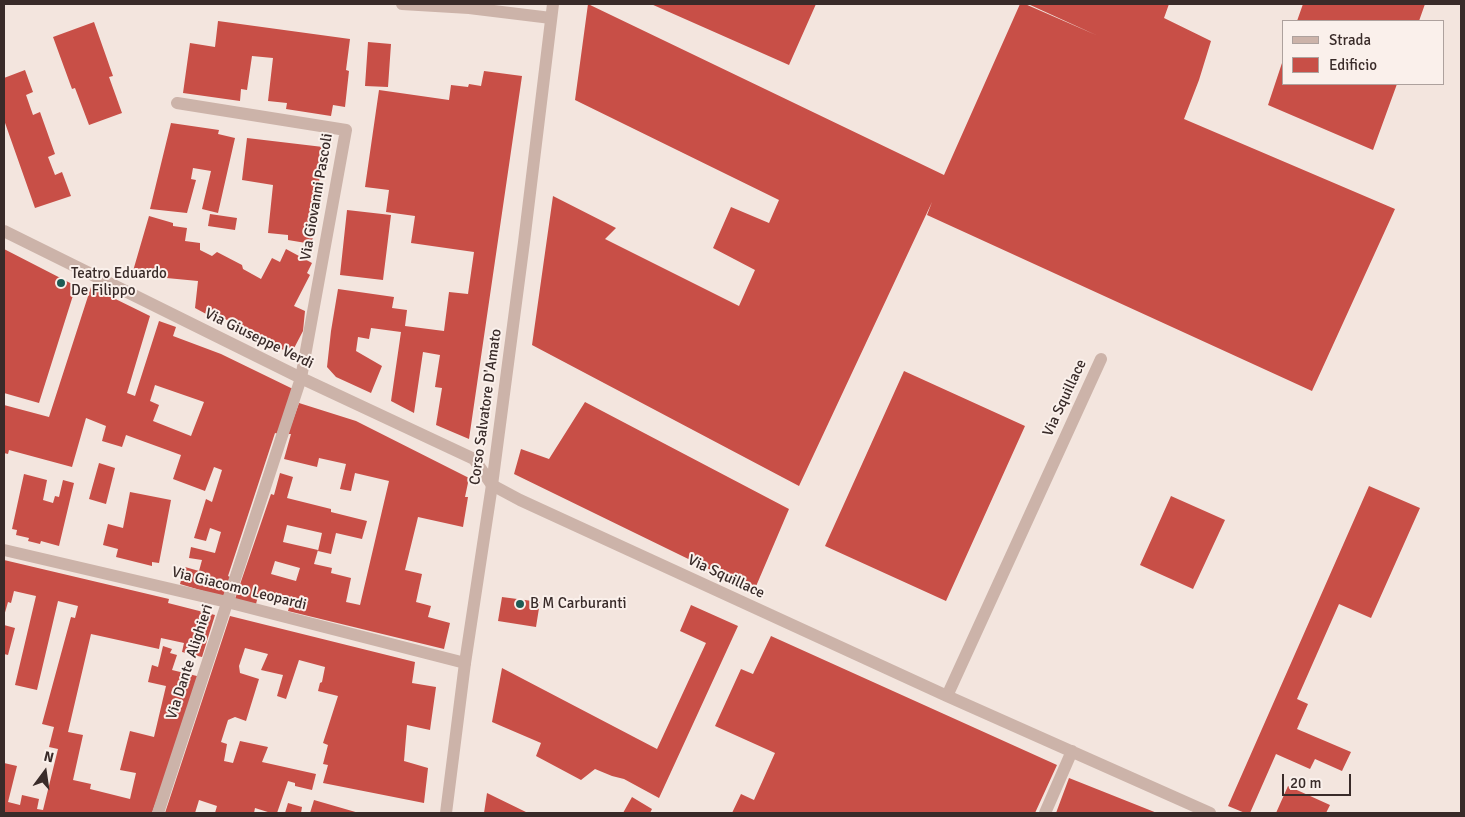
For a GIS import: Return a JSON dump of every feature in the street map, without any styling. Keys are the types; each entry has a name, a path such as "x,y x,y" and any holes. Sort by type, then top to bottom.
{"street":[{"path":"402,4 469,8 551,18"},
{"name":"Corso Salvatore D'Amato","path":"446,813 524,242 552,4"},
{"name":"Via Giovanni Pascoli","path":"177,103 346,130 301,378"},
{"name":"Via Giuseppe Verdi","path":"4,231 301,378 474,459 492,485"},
{"name":"Via Squillace","path":"947,696 1101,359"},
{"name":"Via Dante Alighieri","path":"158,813 301,378"},
{"name":"Via Squillace","path":"492,485 529,504 947,696 1210,813"},
{"name":"Via Giacomo Leopardi","path":"4,550 227,602 465,663"},
{"path":"1046,813 1072,751"}],"building":[{"path":"588,4 944,175 1020,4 1025,4 1096,35 1028,4 1169,4 1164,18 1211,41 1184,119 1395,209 1312,391 927,215 932,202 799,486 532,345 553,196 616,228 605,239 739,306 755,270 713,248 731,207 769,223 779,200 575,100"},
{"path":"651,4 816,4 789,65"},
{"path":"1303,4 1425,4 1419,20 1297,20"},
{"path":"218,21 350,39 346,70 349,71 345,107 333,105 331,116 286,109 287,103 268,101 273,58 252,56 247,90 241,89 240,101 183,93 190,43 215,47"},
{"path":"94,22 113,76 109,77 122,113 89,125 75,88 72,89 53,37"},
{"path":"368,42 391,44 388,87 365,86"},
{"path":"1282,63 1282,85 1397,85 1373,150 1268,105"},
{"path":"25,70 33,92 26,95 33,115 40,112 55,154 48,157 55,175 62,172 71,196 35,208 4,120 4,78"},
{"path":"484,71 522,76 469,439 436,425 442,388 435,387 440,355 423,352 414,413 391,401 401,332 371,328 369,339 358,337 356,351 382,366 371,393 336,377 327,367 338,289 394,297 392,308 407,310 405,326 444,331 449,292 468,294 474,252 411,243 415,216 386,212 389,190 365,187 379,90 449,100 451,85 468,87 469,84 481,86"},
{"path":"171,123 219,130 218,134 235,138 218,213 202,209 211,171 193,168 191,179 196,180 187,213 150,209"},
{"path":"247,138 323,147 312,244 288,240 288,235 268,233 273,185 242,180"},
{"path":"347,210 391,215 383,280 340,275"},
{"path":"210,214 237,218 235,230 208,226"},
{"path":"149,216 173,223 173,226 187,228 185,241 200,243 200,250 212,256 217,252 242,265 243,269 261,279 272,258 280,262 286,249 312,263 307,273 310,275 294,306 305,311 303,331 291,354 210,311 208,315 195,308 198,281 135,275 133,271"},
{"path":"4,249 76,286 39,403 4,393"},
{"path":"91,287 150,316 127,393 135,396 159,321 176,327 173,336 221,354 293,389 279,434 275,433 228,576 230,577 223,597 180,584 185,567 199,571 202,560 189,558 191,547 215,553 221,532 210,528 206,541 194,538 206,499 212,502 222,470 214,467 205,491 173,479 181,455 126,435 122,447 102,441 106,426 86,418 72,467 9,450 8,454 4,453 4,405 49,417","holes":["155,385 204,402 191,436 153,421 159,405 150,401"]},
{"path":"904,371 1025,426 946,601 825,546"},
{"path":"585,402 789,509 754,591 514,474 521,449 549,459"},
{"path":"299,403 356,421 469,478 465,497 468,497 463,527 418,517 405,570 422,574 416,602 431,606 428,617 450,623 444,649 288,611 290,604 258,596 256,604 235,599 271,494 274,495 280,473 293,477 287,498 331,509 331,512 367,521 362,539 336,533 331,554 318,551 322,533 287,525 283,542 318,550 314,564 332,568 331,573 351,578 346,602 360,605 389,481 355,473 351,491 340,489 346,464 319,458 317,467 284,459 291,434 288,434","holes":["275,561 300,568 296,581 271,574"]},
{"path":"99,463 115,468 106,504 89,499"},
{"path":"24,474 47,480 43,500 53,503 55,496 59,497 63,480 74,483 59,546 41,541 40,544 28,541 29,538 16,535 17,530 12,529"},
{"path":"1369,486 1420,508 1371,618 1339,604 1297,699 1308,704 1297,729 1351,752 1342,771 1315,759 1310,769 1276,754 1250,813 1245,813 1228,806"},
{"path":"130,492 171,500 159,563 152,562 152,566 116,557 118,549 103,545 108,524 123,528"},
{"path":"1171,496 1225,520 1193,589 1140,565"},
{"path":"4,560 169,599 168,603 215,615 202,657 182,652 184,643 161,638 159,649 91,634 68,732 83,735 73,780 91,784 90,789 130,799 136,773 120,770 130,731 154,737 166,686 148,682 152,665 158,667 163,646 172,649 170,653 177,655 172,670 201,677 152,813 4,813 4,763 17,766 8,802 20,805 22,795 39,799 37,809 43,810 58,749 49,747 54,727 42,724 71,617 75,618 78,606 58,601 37,690 15,685 36,596 14,591 11,603 8,602 4,616"},
{"path":"502,597 540,602 536,627 498,621"},
{"path":"691,605 738,626 659,798 624,779 595,769 581,780 536,756 541,743 492,722 502,668 657,749 706,643 680,631"},
{"path":"230,616 415,662 412,683 436,687 430,730 407,725 404,761 428,768 424,803 323,783 328,765 323,764 328,745 323,743 338,696 318,691 325,667 299,660 286,699 277,696 283,675 261,670 268,654 245,648 239,666 240,673 259,679 246,721 235,717 228,720 221,742 227,744 224,761 233,763 240,741 268,747 262,762 316,774 312,790 295,786 295,783 288,781 277,813 255,808 254,813 215,813 217,806 199,800 195,813 165,813"},
{"path":"4,625 15,628 8,655 4,654"},
{"path":"771,636 1057,765 1035,813 732,813 741,794 754,800 775,753 715,726 741,669 753,674"},
{"path":"1069,778 1157,813 1056,813"},
{"path":"1288,786 1330,805 1326,813 1276,813"},
{"path":"487,793 528,813 484,813"},
{"path":"632,797 652,809 650,813 623,813"},
{"path":"314,800 359,813 310,813"},
{"path":"288,803 302,807 301,813 285,813"}],"place":[{"name":"Teatro Eduardo De Filippo","path":"61,283"},
{"name":"B M Carburanti","path":"520,604"}]}
